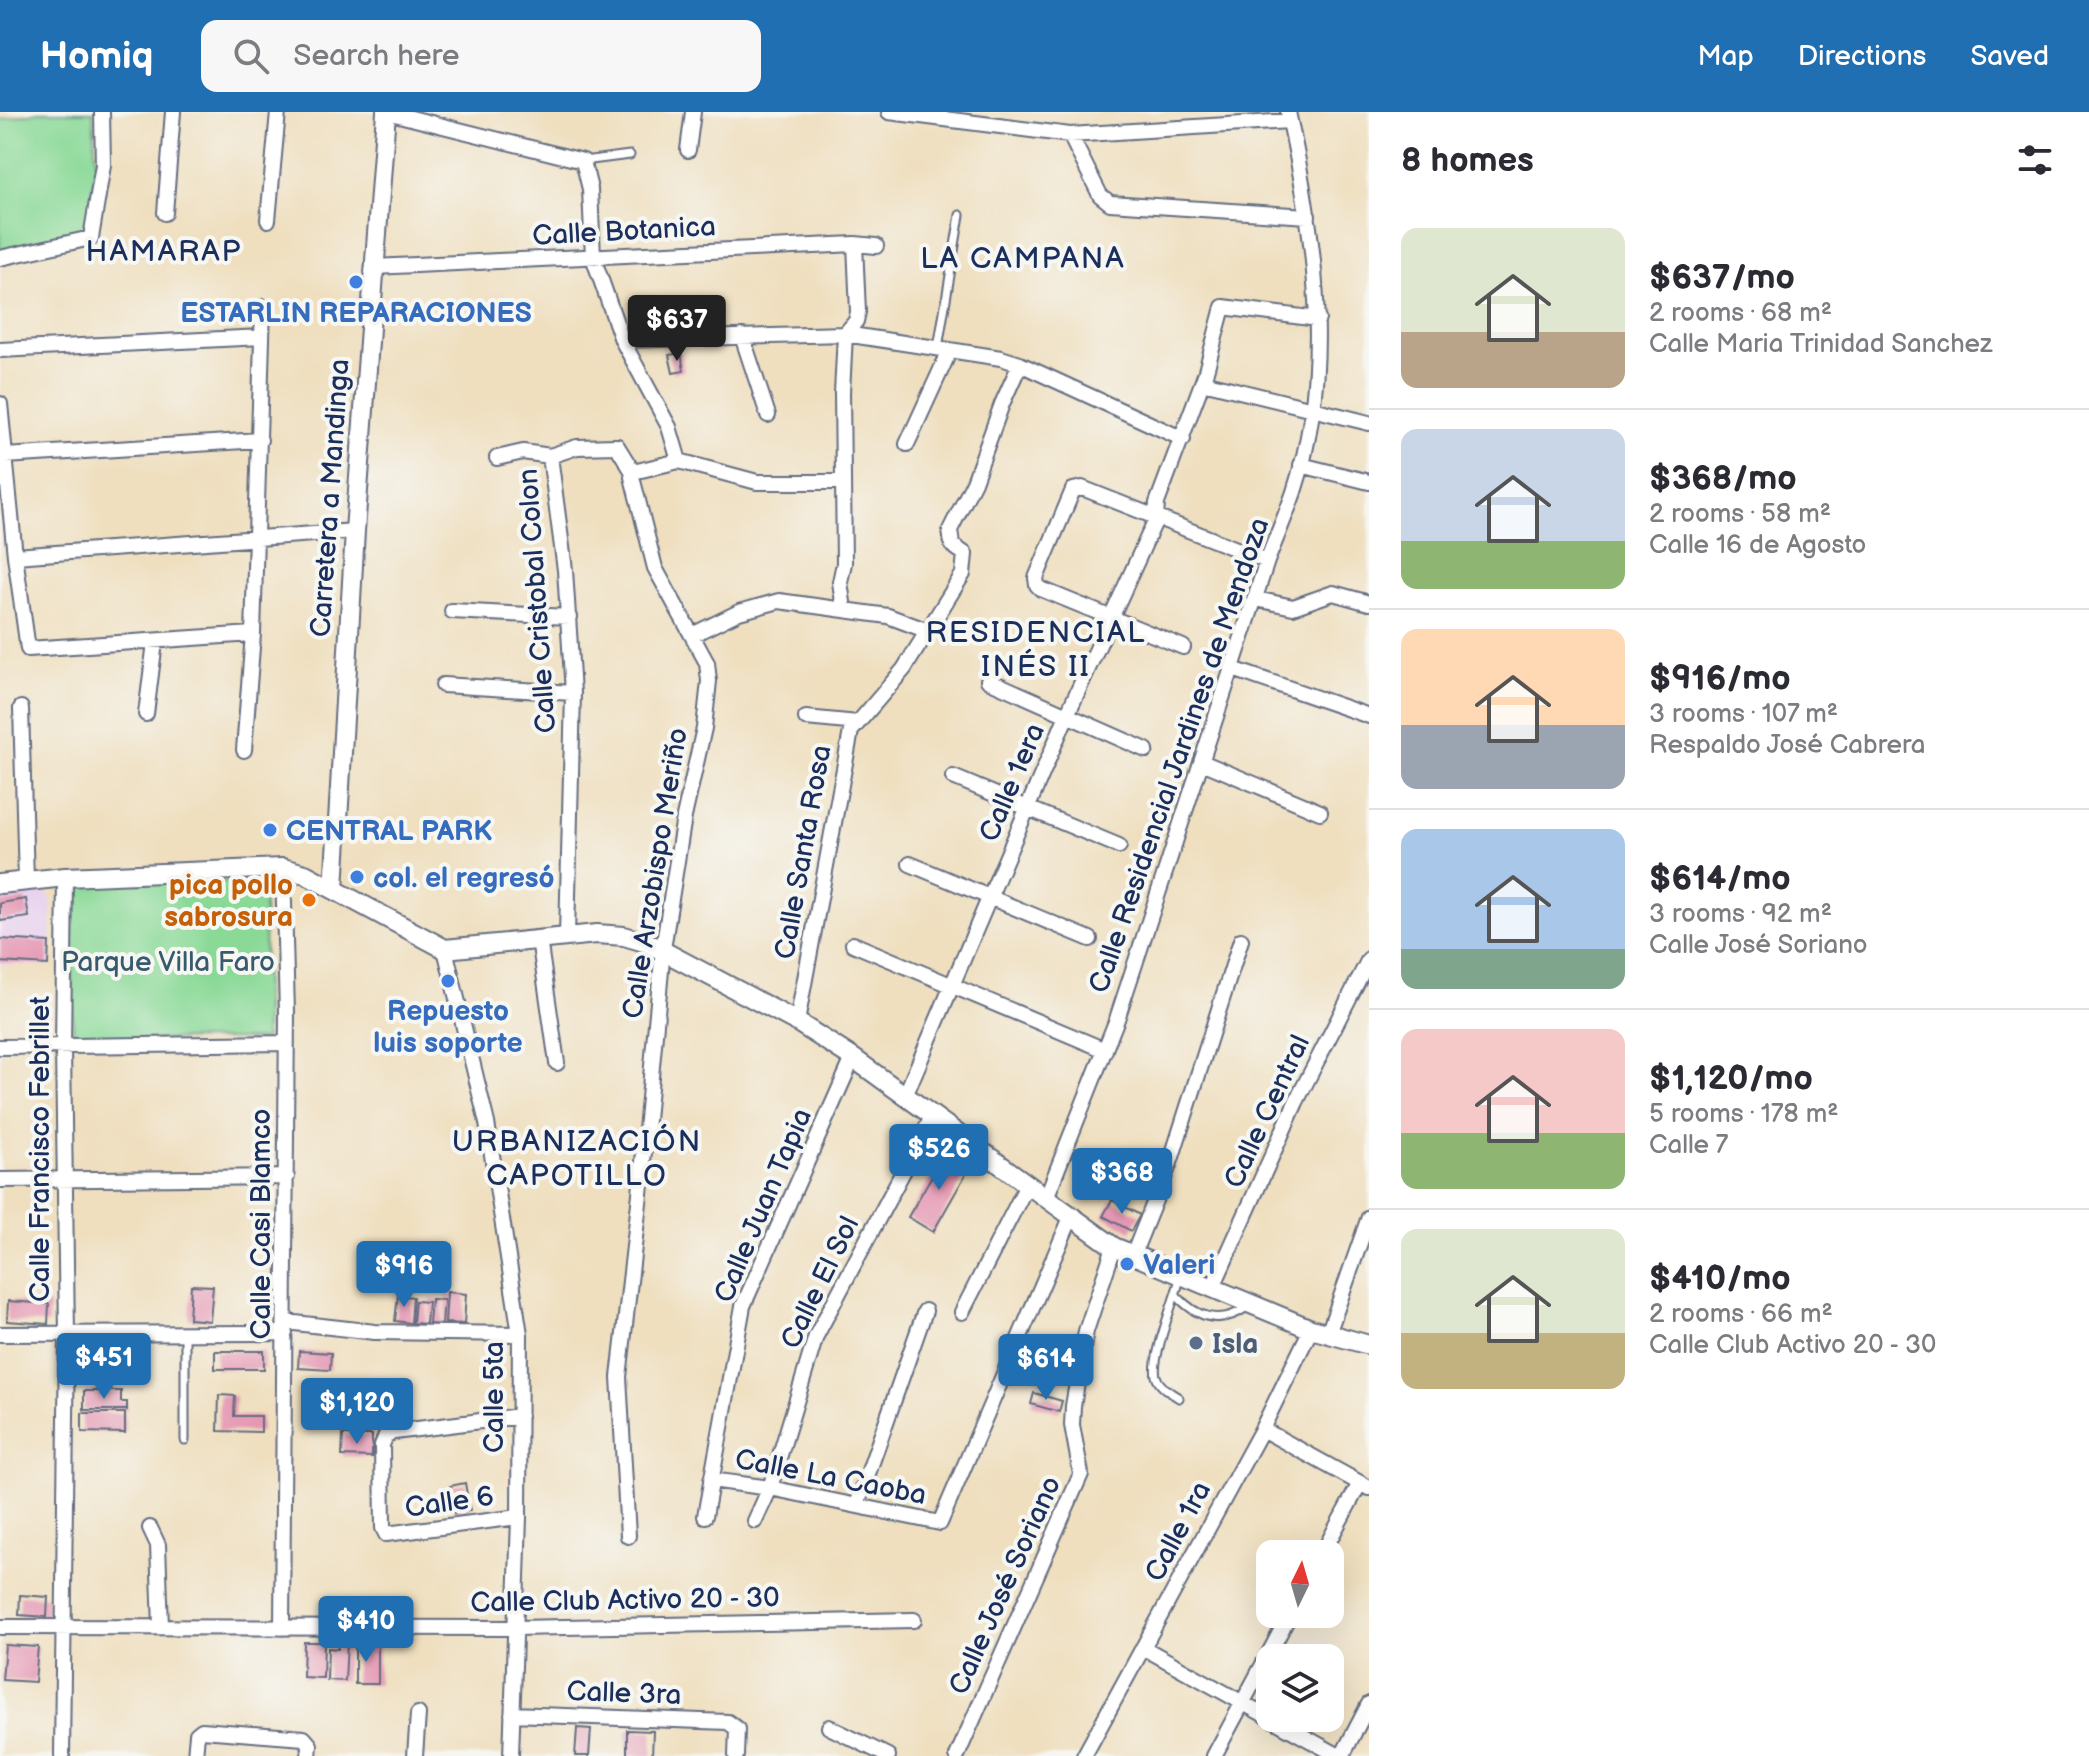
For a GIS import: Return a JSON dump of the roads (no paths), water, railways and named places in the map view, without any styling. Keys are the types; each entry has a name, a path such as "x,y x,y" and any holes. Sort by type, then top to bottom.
{"street":[{"path":"0,258 91,238 103,165 102,112"},
{"path":"165,213 173,112"},
{"path":"268,220 278,112"},
{"path":"386,112 577,160 590,189 593,257 622,340 669,427 679,461"},
{"name":"Carretera a Mandinga","path":"334,889 355,531 386,112"},
{"path":"688,150 693,112"},
{"path":"899,113 1070,135 1289,116"},
{"name":"Calle Residencial Jardines de Mendoza","path":"1046,1198 1105,1050 1301,465 1311,408 1318,319 1308,216 1289,116"},
{"path":"1070,135 1100,195 1110,203 1308,216"},
{"path":"844,609 840,582 844,563 845,334 856,321 858,312 855,244"},
{"name":"Calle Botanica","path":"374,267 855,244 876,246"},
{"path":"244,750 253,634 263,307"},
{"name":"Calle 1era","path":"905,1096 1067,715 1156,519 1157,503 1203,382 1223,307 1318,319"},
{"path":"622,340 845,334 1001,358 1183,439"},
{"path":"742,336 768,415"},
{"path":"0,350 262,337"},
{"path":"907,444 944,349"},
{"name":"Calle Santa Rosa","path":"797,1022 851,731 904,669 963,574 965,554 952,545 950,530 974,482 1020,364"},
{"path":"1203,382 1369,423"},
{"path":"0,404 28,649 253,634"},
{"path":"5,456 260,440"},
{"name":"Calle Cristobal Colon","path":"567,936 573,693 569,617 550,456 577,447 617,446 633,472"},
{"path":"497,458 523,452 550,456"},
{"path":"633,472 679,461 757,482 842,482"},
{"path":"1301,465 1369,482"},
{"name":"Calle Arzobispo Meriño","path":"628,1536 619,1377 663,949 684,817 704,728 709,681 707,663 655,568 633,472"},
{"path":"1183,647 1037,585 1036,578 1073,490 1082,488 1267,561"},
{"path":"15,556 355,531"},
{"path":"1256,599 1293,607 1333,593 1369,603"},
{"path":"692,635 739,612 779,601 888,616 928,631"},
{"path":"452,611 569,617"},
{"path":"146,714 155,642"},
{"path":"1233,669 1369,716"},
{"path":"988,680 1146,750"},
{"path":"443,685 573,693"},
{"path":"21,708 26,881"},
{"path":"806,718 858,723"},
{"path":"1202,762 1320,812"},
{"path":"953,777 1119,846"},
{"path":"910,864 1090,939"},
{"path":"0,884 65,877 283,868 305,874 445,949 597,934 624,936 663,949 797,1022 853,1058 1114,1247 1320,1331 1369,1345"},
{"name":"Calle Casi Blamco","path":"282,1628 287,1177 283,868"},
{"name":"Calle Francisco Febrillet","path":"62,1756 67,1334 63,1181 65,877"},
{"path":"539,939 557,1063"},
{"path":"1133,1255 1170,1163 1241,940"},
{"path":"853,944 1105,1050"},
{"name":"Calle 5ta","path":"445,949 487,1123 520,1334 519,1517 511,1756"},
{"name":"Calle Central","path":"1213,1287 1296,1102 1369,959"},
{"path":"0,1047 286,1043"},
{"name":"Calle Juan Tapia","path":"705,1516 743,1306 853,1058"},
{"name":"Calle El Sol","path":"755,1521 770,1488 816,1336 932,1117"},
{"path":"0,1180 287,1177"},
{"path":"962,1312 1027,1185"},
{"name":"Calle La Caoba","path":"711,1480 770,1488 940,1523 1072,1215"},
{"name":"Calle 1ra","path":"1084,1756 1262,1429 1320,1331 1369,1217"},
{"name":"Calle José Soriano","path":"957,1756 1081,1474 1072,1425 1073,1406 1086,1331 1114,1247"},
{"path":"857,1505 925,1311"},
{"path":"0,1334 185,1333 286,1327 520,1334"},
{"name":"Calle 6","path":"519,1517 386,1534 383,1528 382,1445 386,1435 520,1416"},
{"path":"1262,1429 1364,1485 1331,1540"},
{"path":"150,1528 158,1545 161,1627"},
{"name":"Calle Club Activo 20 - 30","path":"0,1627 516,1628 914,1620"},
{"path":"1214,1756 1283,1628"},
{"path":"1144,1648 1256,1710"},
{"path":"1296,1732 1340,1756 1369,1704"},
{"path":"415,1756 418,1714"},
{"name":"Calle 3ra","path":"512,1714 728,1722 737,1729 736,1756"},
{"path":"829,1727 888,1756"},
{"path":"195,1756 199,1731 308,1740 309,1756"}],"lane":[{"path":"577,160 630,155"},
{"path":"944,349 960,215"},
{"path":"1179,1398 1163,1387 1156,1375 1157,1357 1181,1274"},
{"path":"1176,1295 1189,1309 1207,1316 1234,1316 1252,1304"},
{"path":"185,1333 185,1440"}],"place":[{"name":"ESTARLIN REPARACIONES","path":"356,282"},
{"name":"CENTRAL PARK","path":"270,830"},
{"name":"col. el regresó","path":"357,877"},
{"name":"pica pollo sabrosura","path":"309,900"},
{"name":"Repuesto luis soporte","path":"448,981"},
{"name":"Valeri","path":"1127,1264"},
{"name":"Isla","path":"1196,1343"}],"district":[{"name":"HAMARAP","path":"164,251"},
{"name":"LA CAMPANA","path":"1023,258"},
{"name":"RESIDENCIAL INÉS II","path":"1036,649"},
{"name":"URBANIZACIÓN CAPOTILLO","path":"577,1158"}],"park label":[{"name":"Parque Villa Faro","path":"168,961"}]}
